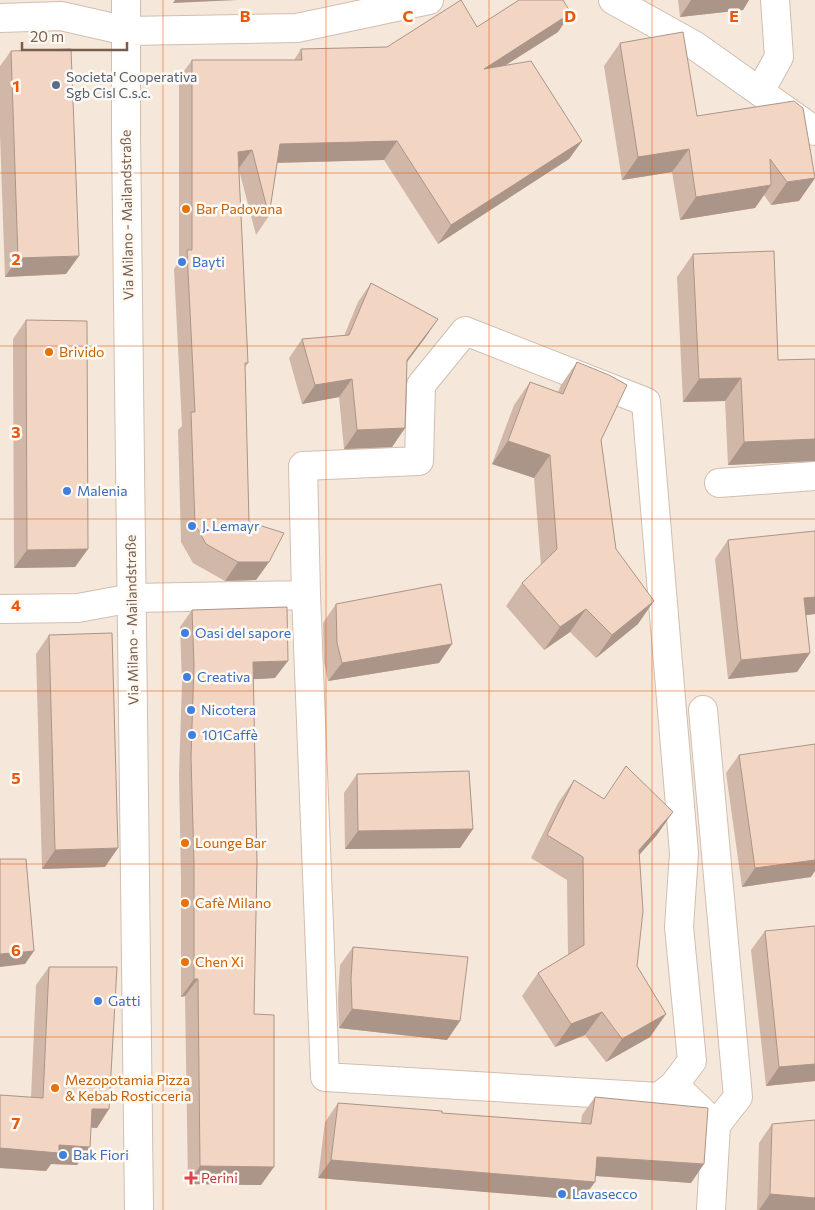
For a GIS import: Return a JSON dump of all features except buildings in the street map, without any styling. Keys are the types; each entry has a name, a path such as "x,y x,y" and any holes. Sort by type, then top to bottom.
{"street":[{"name":"Via Milano - Mailandstraße","path":"126,0 138,1210"},
{"path":"0,18 61,16 127,31 297,28 429,0"},
{"path":"613,0 694,45 815,131"},
{"path":"760,91 779,57 775,0"},
{"path":"466,331 646,402 684,853 680,927 692,1061 674,1085 659,1097 325,1076 306,595 303,466 419,461 421,385 466,331"},
{"path":"719,483 815,476"},
{"path":"0,609 78,608 132,598 306,595"},
{"path":"703,710 738,1097 716,1125 711,1210"},
{"path":"674,1085 716,1125"}],"shaded area":[{"path":"0,0 815,0 815,1210 0,1210"}],"place":[{"name":"Societa' Cooperativa Sgb Cisl C.s.c.","path":"56,85"},
{"name":"Bar Padovana","path":"186,209"},
{"name":"Bayti","path":"182,262"},
{"name":"Brivido","path":"49,352"},
{"name":"Malenia","path":"67,491"},
{"name":"J. Lemayr","path":"192,526"},
{"name":"Oasi del sapore","path":"185,633"},
{"name":"Creativa","path":"187,677"},
{"name":"Nicotera","path":"191,710"},
{"name":"101Caffè","path":"192,735"},
{"name":"Lounge Bar","path":"185,843"},
{"name":"Cafè Milano","path":"185,903"},
{"name":"Chen Xi","path":"185,962"},
{"name":"Gatti","path":"98,1001"},
{"name":"Mezopotamia Pizza & Kebab Rosticceria","path":"55,1088"},
{"name":"Bak Fiori","path":"63,1155"},
{"name":"Perini","path":"191,1178"},
{"name":"Lavasecco","path":"562,1194"}]}
